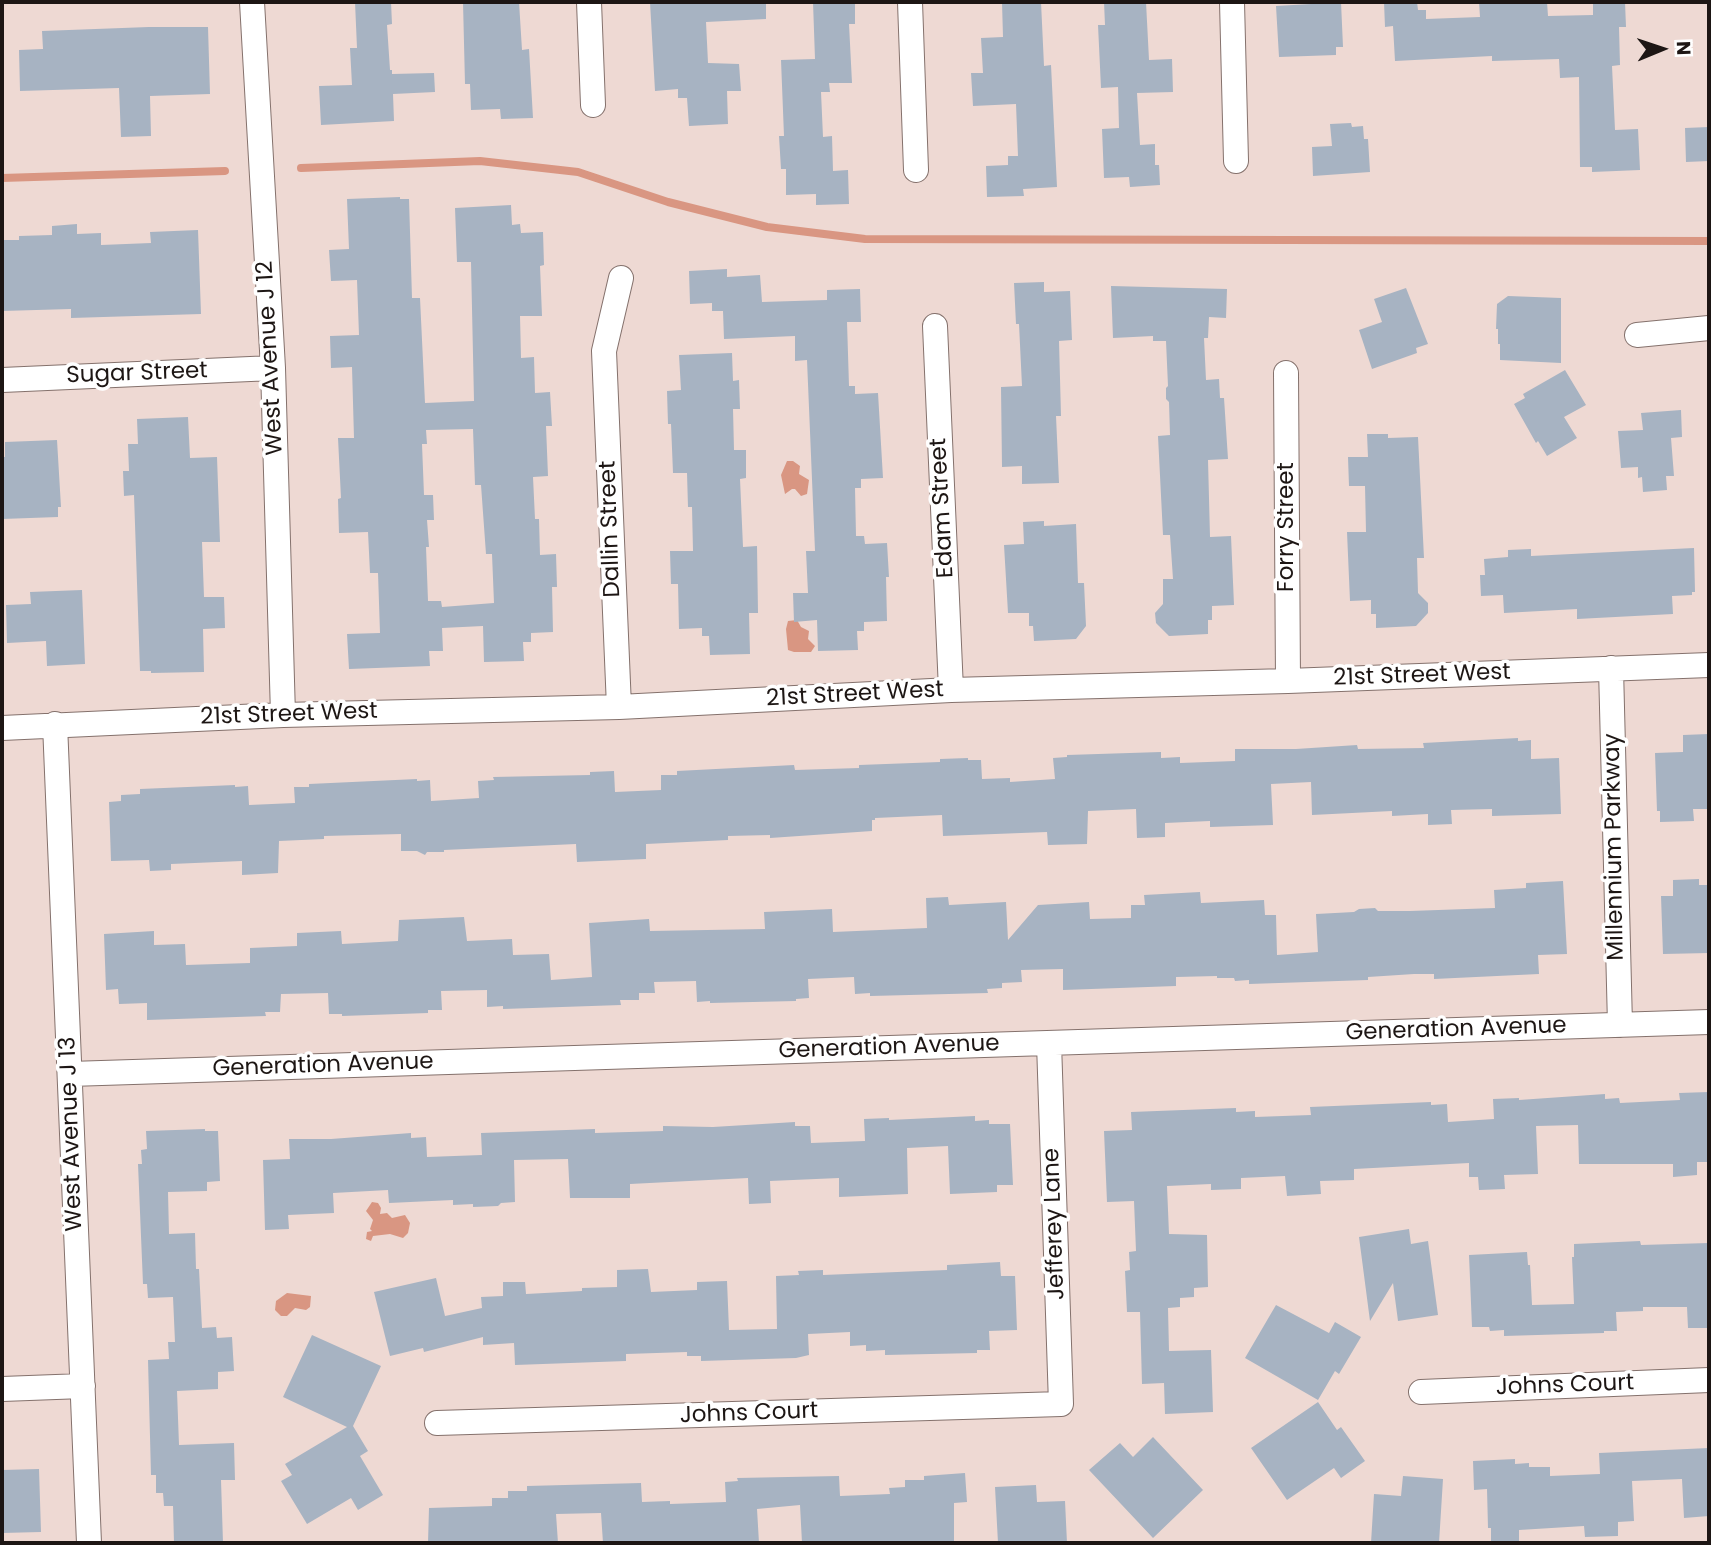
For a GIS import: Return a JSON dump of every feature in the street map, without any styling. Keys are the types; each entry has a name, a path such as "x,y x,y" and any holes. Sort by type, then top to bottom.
{"street":[{"name":"West Avenue J 12","path":"252,2 273,368 283,715"},
{"path":"589,2 593,105"},
{"path":"910,2 916,170"},
{"path":"1231,2 1236,161"},
{"name":"Dallin Street","path":"619,707 604,351 621,278"},
{"name":"Edam Street","path":"935,326 951,690"},
{"path":"1637,335 1709,328"},
{"name":"Sugar Street","path":"2,380 273,368"},
{"name":"Forry Street","path":"1286,373 1288,681"},
{"name":"21st Street West","path":"2,728 283,715 619,707 951,690 1288,681 1709,665"},
{"name":"Millennium Parkway","path":"1611,668 1620,1025"},
{"name":"West Avenue J 13","path":"55,724 89,1543"},
{"name":"Generation Avenue","path":"70,1074 1709,1022"},
{"name":"Jefferey Lane","path":"1049,1043 1061,1404"},
{"name":"Johns Court","path":"1421,1392 1709,1380"},
{"path":"2,1389 83,1386"},
{"name":"Johns Court","path":"437,1423 1061,1404"}],"shaded area":[{"path":"787,461 793,461 800,466 799,474 809,480 807,494 801,496 792,489 785,494 781,475"},
{"path":"797,620 801,627 809,631 808,639 815,646 811,652 788,650 788,621"},
{"path":"372,1202 378,1203 380,1214 387,1213 392,1218 405,1215 410,1223 408,1233 403,1238 390,1234 373,1236 371,1241 366,1239 367,1232 372,1231 370,1229 373,1220 366,1211"},
{"path":"287,1293 311,1296 310,1307 306,1310 295,1308 287,1316 281,1316 275,1310 276,1301"}],"building":[{"path":"355,2 391,2 392,24 387,25 390,70 392,74 434,73 435,92 393,94 394,121 321,125 319,86 352,85 350,48 357,48"},
{"path":"463,2 519,2 522,50 529,49 533,118 501,119 500,109 471,110 470,84 465,84"},
{"path":"650,2 766,2 766,19 706,22 708,63 739,64 741,91 727,91 728,124 689,126 687,98 678,98 678,89 655,91"},
{"path":"813,2 855,2 855,24 849,24 852,83 829,83 830,92 821,92 823,137 832,136 833,171 848,170 849,204 816,205 816,194 786,195 786,169 781,169 779,136 784,136 781,60 815,59"},
{"path":"1002,2 1041,2 1044,66 1051,65 1057,187 1023,189 1024,196 987,197 986,166 1008,165 1008,156 1018,156 1016,104 973,106 971,73 983,73 981,38 1003,37"},
{"path":"1104,2 1146,2 1149,60 1172,59 1173,92 1137,93 1140,145 1155,144 1155,165 1159,165 1160,185 1130,187 1129,177 1104,178 1102,129 1119,128 1118,87 1101,88 1098,25 1105,25"},
{"path":"1341,2 1343,47 1336,47 1336,55 1279,57 1276,6"},
{"path":"1384,2 1417,2 1418,10 1426,10 1426,19 1480,17 1479,2 1547,2 1548,16 1593,15 1593,2 1625,2 1626,27 1619,27 1620,65 1612,66 1615,130 1638,129 1640,170 1592,172 1592,167 1580,167 1579,77 1560,78 1559,59 1492,61 1492,56 1395,61 1393,26 1385,27"},
{"path":"208,27 210,94 150,96 151,136 121,137 119,88 20,91 19,50 43,49 42,31"},
{"path":"1351,123 1352,127 1363,126 1364,139 1368,139 1370,172 1313,176 1312,147 1332,146 1330,124"},
{"path":"1709,127 1709,161 1686,162 1685,128"},
{"path":"347,199 409,199 412,298 420,298 425,403 474,401 471,262 457,262 455,208 511,205 512,225 520,224 521,233 543,232 544,265 540,266 542,316 520,316 521,358 534,357 535,393 550,392 552,426 546,426 548,476 533,477 535,519 539,519 540,555 556,554 557,587 552,587 553,632 531,633 531,642 523,642 524,661 484,662 483,626 442,628 443,651 429,651 430,666 349,669 347,634 380,633 378,573 370,573 368,532 339,533 338,499 341,498 338,438 354,438 352,367 331,368 330,336 359,335 357,280 331,281 329,250 349,249","holes":["473,429 475,485 481,485 486,554 492,554 494,603 442,607 441,601 428,601 427,520 434,520 433,495 424,495 422,444 427,444 426,430"]},
{"path":"77,224 77,234 101,233 101,245 151,243 150,232 198,230 201,314 71,318 71,309 2,311 2,240 19,240 19,236 52,235 52,226"},
{"path":"727,269 727,277 760,275 762,302 827,300 827,290 860,289 861,322 847,322 849,386 855,386 855,394 878,393 883,478 861,479 861,488 855,488 856,536 864,536 865,544 887,543 889,577 886,577 887,621 864,622 864,631 857,631 858,650 818,651 817,620 794,622 793,593 808,593 806,551 815,551 807,360 795,361 795,336 724,339 723,311 712,311 712,303 690,304 689,271"},
{"path":"1044,282 1044,292 1070,291 1072,340 1059,341 1061,416 1056,416 1059,483 1022,484 1022,466 1002,467 1001,387 1022,386 1014,283"},
{"path":"1111,286 1227,289 1226,318 1209,317 1208,338 1204,338 1206,380 1219,379 1220,398 1224,398 1228,459 1208,460 1210,537 1231,536 1234,605 1212,606 1208,634 1169,636 1156,623 1155,613 1163,604 1163,579 1173,579 1170,535 1163,535 1158,436 1170,435 1169,402 1166,399 1166,341 1153,341 1153,336 1113,338"},
{"path":"1406,288 1428,344 1416,348 1417,353 1372,369 1359,330 1382,322 1374,299"},
{"path":"1508,296 1561,298 1561,363 1500,360 1496,329 1497,304"},
{"path":"732,353 733,381 739,380 740,409 733,409 734,450 746,450 746,478 740,479 743,547 757,546 758,613 749,613 750,654 710,655 709,636 702,636 702,628 679,629 678,584 671,584 670,551 693,551 692,507 688,507 687,473 673,473 667,391 681,390 679,355"},
{"path":"1565,370 1586,405 1564,417 1577,438 1547,456 1538,441 1536,443 1514,404 1525,398 1523,394"},
{"path":"1681,410 1682,437 1671,438 1674,476 1666,476 1667,490 1643,492 1642,477 1638,478 1638,467 1621,468 1618,431 1643,430 1641,413"},
{"path":"188,417 190,458 217,457 220,542 202,542 204,597 224,597 225,628 203,629 204,672 151,673 140,671 134,495 124,496 123,471 129,471 128,444 138,444 137,419"},
{"path":"1367,434 1388,434 1388,438 1418,437 1424,558 1417,558 1418,593 1428,603 1428,613 1416,626 1376,628 1376,614 1371,614 1371,600 1350,601 1347,532 1366,532 1365,486 1349,486 1348,457 1368,457"},
{"path":"57,440 61,507 58,507 58,517 2,519 2,457 5,457 5,442"},
{"path":"1044,521 1044,526 1076,524 1078,583 1084,583 1086,626 1076,639 1034,641 1033,626 1029,626 1029,613 1008,613 1004,545 1024,544 1023,522"},
{"path":"1694,548 1695,592 1692,592 1692,595 1672,596 1673,614 1577,619 1577,609 1504,613 1503,595 1481,596 1480,575 1485,575 1484,559 1508,557 1508,550 1531,549 1531,556"},
{"path":"82,590 85,664 47,666 46,641 7,643 6,605 31,604 30,592"},
{"path":"1709,734 1709,809 1693,809 1694,821 1660,822 1660,811 1657,811 1655,753 1683,752 1683,735"},
{"path":"1518,738 1518,741 1531,740 1531,759 1559,758 1561,814 1492,816 1492,809 1451,810 1452,824 1428,825 1428,814 1392,816 1392,811 1312,815 1311,782 1271,784 1273,825 1210,827 1210,821 1165,823 1165,837 1137,838 1136,809 1088,811 1087,844 1048,845 1047,832 943,836 942,815 875,818 872,820 872,831 770,838 770,835 728,836 728,840 646,844 646,859 577,862 576,844 444,850 427,852 425,855 417,851 401,851 401,834 324,836 324,839 279,841 278,873 242,875 242,861 171,864 171,870 150,871 149,860 111,861 109,802 121,801 121,795 140,794 140,789 248,786 249,805 295,803 294,787 309,787 309,784 417,779 430,780 431,801 479,798 478,781 494,780 493,777 590,775 590,772 614,771 615,792 661,790 661,775 677,775 677,771 794,765 795,770 859,768 859,765 940,762 940,759 968,758 981,760 982,779 1010,778 1010,782 1055,779 1053,758 1067,755 1161,752 1161,758 1180,757 1180,763 1235,761 1235,749 1357,745 1358,749 1424,748 1423,743"},
{"path":"1699,879 1699,885 1709,885 1709,953 1663,954 1661,896 1673,896 1673,880"},
{"path":"1563,881 1567,954 1538,955 1539,974 1434,979 1434,974 1414,974 1368,977 1368,980 1249,984 1249,980 1235,981 1234,978 1217,976 1176,977 1176,986 1063,990 1063,969 1021,970 1022,982 1002,983 1002,988 987,989 988,993 870,996 870,993 855,994 854,977 808,979 809,998 796,1001 710,1003 697,1002 696,981 654,982 655,993 639,993 639,1000 620,1000 621,1005 503,1009 503,1006 487,1007 487,990 441,991 442,1010 428,1010 428,1013 342,1016 329,1014 328,993 281,994 280,1012 265,1012 266,1016 147,1020 147,1003 119,1004 118,989 106,990 104,934 154,931 154,945 185,944 186,965 250,963 250,948 297,946 297,933 341,931 342,944 398,941 399,920 464,917 467,941 512,939 513,955 549,954 551,980 592,977 589,923 649,919 650,931 765,929 764,912 832,909 833,932 927,928 926,898 948,897 949,905 1006,902 1008,940 1038,905 1089,902 1090,919 1131,918 1131,905 1145,905 1144,895 1200,892 1201,903 1264,900 1265,915 1276,915 1277,955 1318,952 1316,914 1375,908 1378,911 1410,911 1495,908 1494,890 1526,888 1526,883"},
{"path":"1709,1092 1709,1162 1697,1162 1697,1175 1673,1177 1673,1164 1579,1164 1578,1125 1536,1126 1538,1174 1504,1175 1505,1189 1479,1190 1478,1177 1469,1177 1469,1163 1354,1169 1354,1180 1320,1181 1321,1194 1287,1196 1285,1176 1241,1178 1241,1189 1211,1190 1211,1184 1167,1186 1169,1234 1207,1235 1208,1287 1194,1288 1194,1297 1180,1298 1180,1307 1168,1308 1169,1351 1211,1350 1213,1412 1165,1414 1164,1383 1142,1384 1140,1312 1127,1312 1125,1271 1130,1270 1129,1252 1136,1251 1134,1201 1107,1202 1104,1131 1132,1130 1131,1112 1236,1108 1236,1112 1255,1111 1255,1117 1311,1115 1310,1107 1431,1102 1431,1105 1447,1104 1448,1122 1494,1119 1493,1099 1519,1100 1605,1094 1605,1099 1619,1098 1620,1103 1680,1100 1679,1093"},
{"path":"975,1116 975,1121 989,1120 989,1124 1010,1124 1013,1185 997,1185 997,1192 950,1194 948,1146 907,1148 908,1194 839,1197 839,1178 770,1181 771,1203 749,1204 748,1178 630,1184 630,1198 570,1198 568,1159 514,1160 515,1202 473,1207 473,1204 453,1205 453,1200 389,1203 388,1190 333,1193 334,1213 288,1215 289,1229 265,1230 263,1160 290,1159 289,1139 411,1133 411,1138 426,1137 427,1157 482,1155 481,1133 595,1129 595,1133 663,1131 663,1126 713,1127 795,1122 795,1126 810,1126 811,1143 865,1141 864,1119"},
{"path":"146,1131 218,1131 220,1181 207,1182 207,1191 168,1192 169,1234 195,1233 202,1328 216,1327 217,1338 232,1337 234,1371 218,1372 218,1389 177,1391 179,1445 234,1443 235,1480 221,1480 223,1543 174,1543 173,1506 164,1506 163,1493 156,1493 156,1475 151,1475 148,1360 169,1359 168,1342 175,1342 173,1297 148,1298 147,1284 143,1284 138,1164 142,1164 141,1150 147,1149"},
{"path":"1409,1229 1411,1244 1428,1241 1438,1315 1398,1321 1393,1283 1370,1321 1359,1237"},
{"path":"1640,1241 1641,1245 1709,1243 1709,1328 1688,1328 1687,1307 1643,1307 1643,1311 1616,1312 1617,1331 1604,1333 1504,1336 1504,1330 1490,1331 1489,1327 1472,1327 1469,1255 1527,1252 1532,1305 1574,1304 1574,1244"},
{"path":"1000,1262 1001,1276 1015,1276 1017,1330 989,1331 990,1350 977,1350 977,1353 885,1355 885,1350 866,1351 866,1345 850,1346 850,1332 808,1334 809,1355 796,1358 701,1361 701,1356 687,1356 687,1352 626,1354 626,1361 515,1365 514,1343 483,1345 483,1337 424,1352 423,1348 390,1356 374,1292 436,1278 445,1316 482,1308 481,1297 503,1296 503,1282 525,1282 526,1294 582,1291 582,1288 617,1287 617,1270 648,1269 651,1292 697,1290 697,1282 727,1281 729,1330 777,1329 776,1276 799,1275 798,1271 823,1270 823,1275 947,1270 947,1265"},
{"path":"1276,1305 1329,1333 1335,1322 1361,1337 1339,1374 1335,1371 1318,1400 1245,1358"},
{"path":"312,1335 381,1366 353,1426 368,1451 360,1456 383,1495 358,1510 351,1498 307,1524 281,1481 292,1475 285,1464 347,1427 283,1397"},
{"path":"1318,1402 1337,1430 1341,1427 1365,1461 1341,1478 1334,1468 1287,1500 1251,1448"},
{"path":"1153,1437 1203,1490 1153,1538 1089,1470 1120,1443 1133,1457"},
{"path":"1709,1448 1709,1516 1684,1518 1682,1479 1632,1481 1634,1521 1618,1522 1618,1536 1585,1537 1584,1526 1519,1530 1519,1541 1491,1542 1487,1489 1474,1490 1473,1461 1515,1459 1515,1464 1529,1463 1529,1467 1550,1467 1550,1476 1600,1474 1599,1453"},
{"path":"39,1469 41,1532 2,1533 2,1470"},
{"path":"965,1473 967,1502 954,1503 954,1543 802,1543 800,1505 757,1509 759,1543 603,1543 601,1513 556,1514 558,1543 428,1543 429,1508 492,1506 492,1498 508,1498 508,1491 527,1491 527,1486 641,1483 642,1502 670,1501 670,1504 726,1502 725,1482 738,1481 737,1478 839,1476 840,1496 890,1494 889,1488 905,1487 905,1480 924,1480 924,1476"},
{"path":"1403,1476 1443,1479 1439,1543 1371,1543 1374,1494 1401,1496"},
{"path":"1036,1485 1037,1502 1065,1501 1067,1543 998,1543 995,1487"}],"waterway":[{"path":"301,168 480,161 578,172 668,202 767,227 865,239 1709,241"},
{"path":"2,178 225,171"}]}
